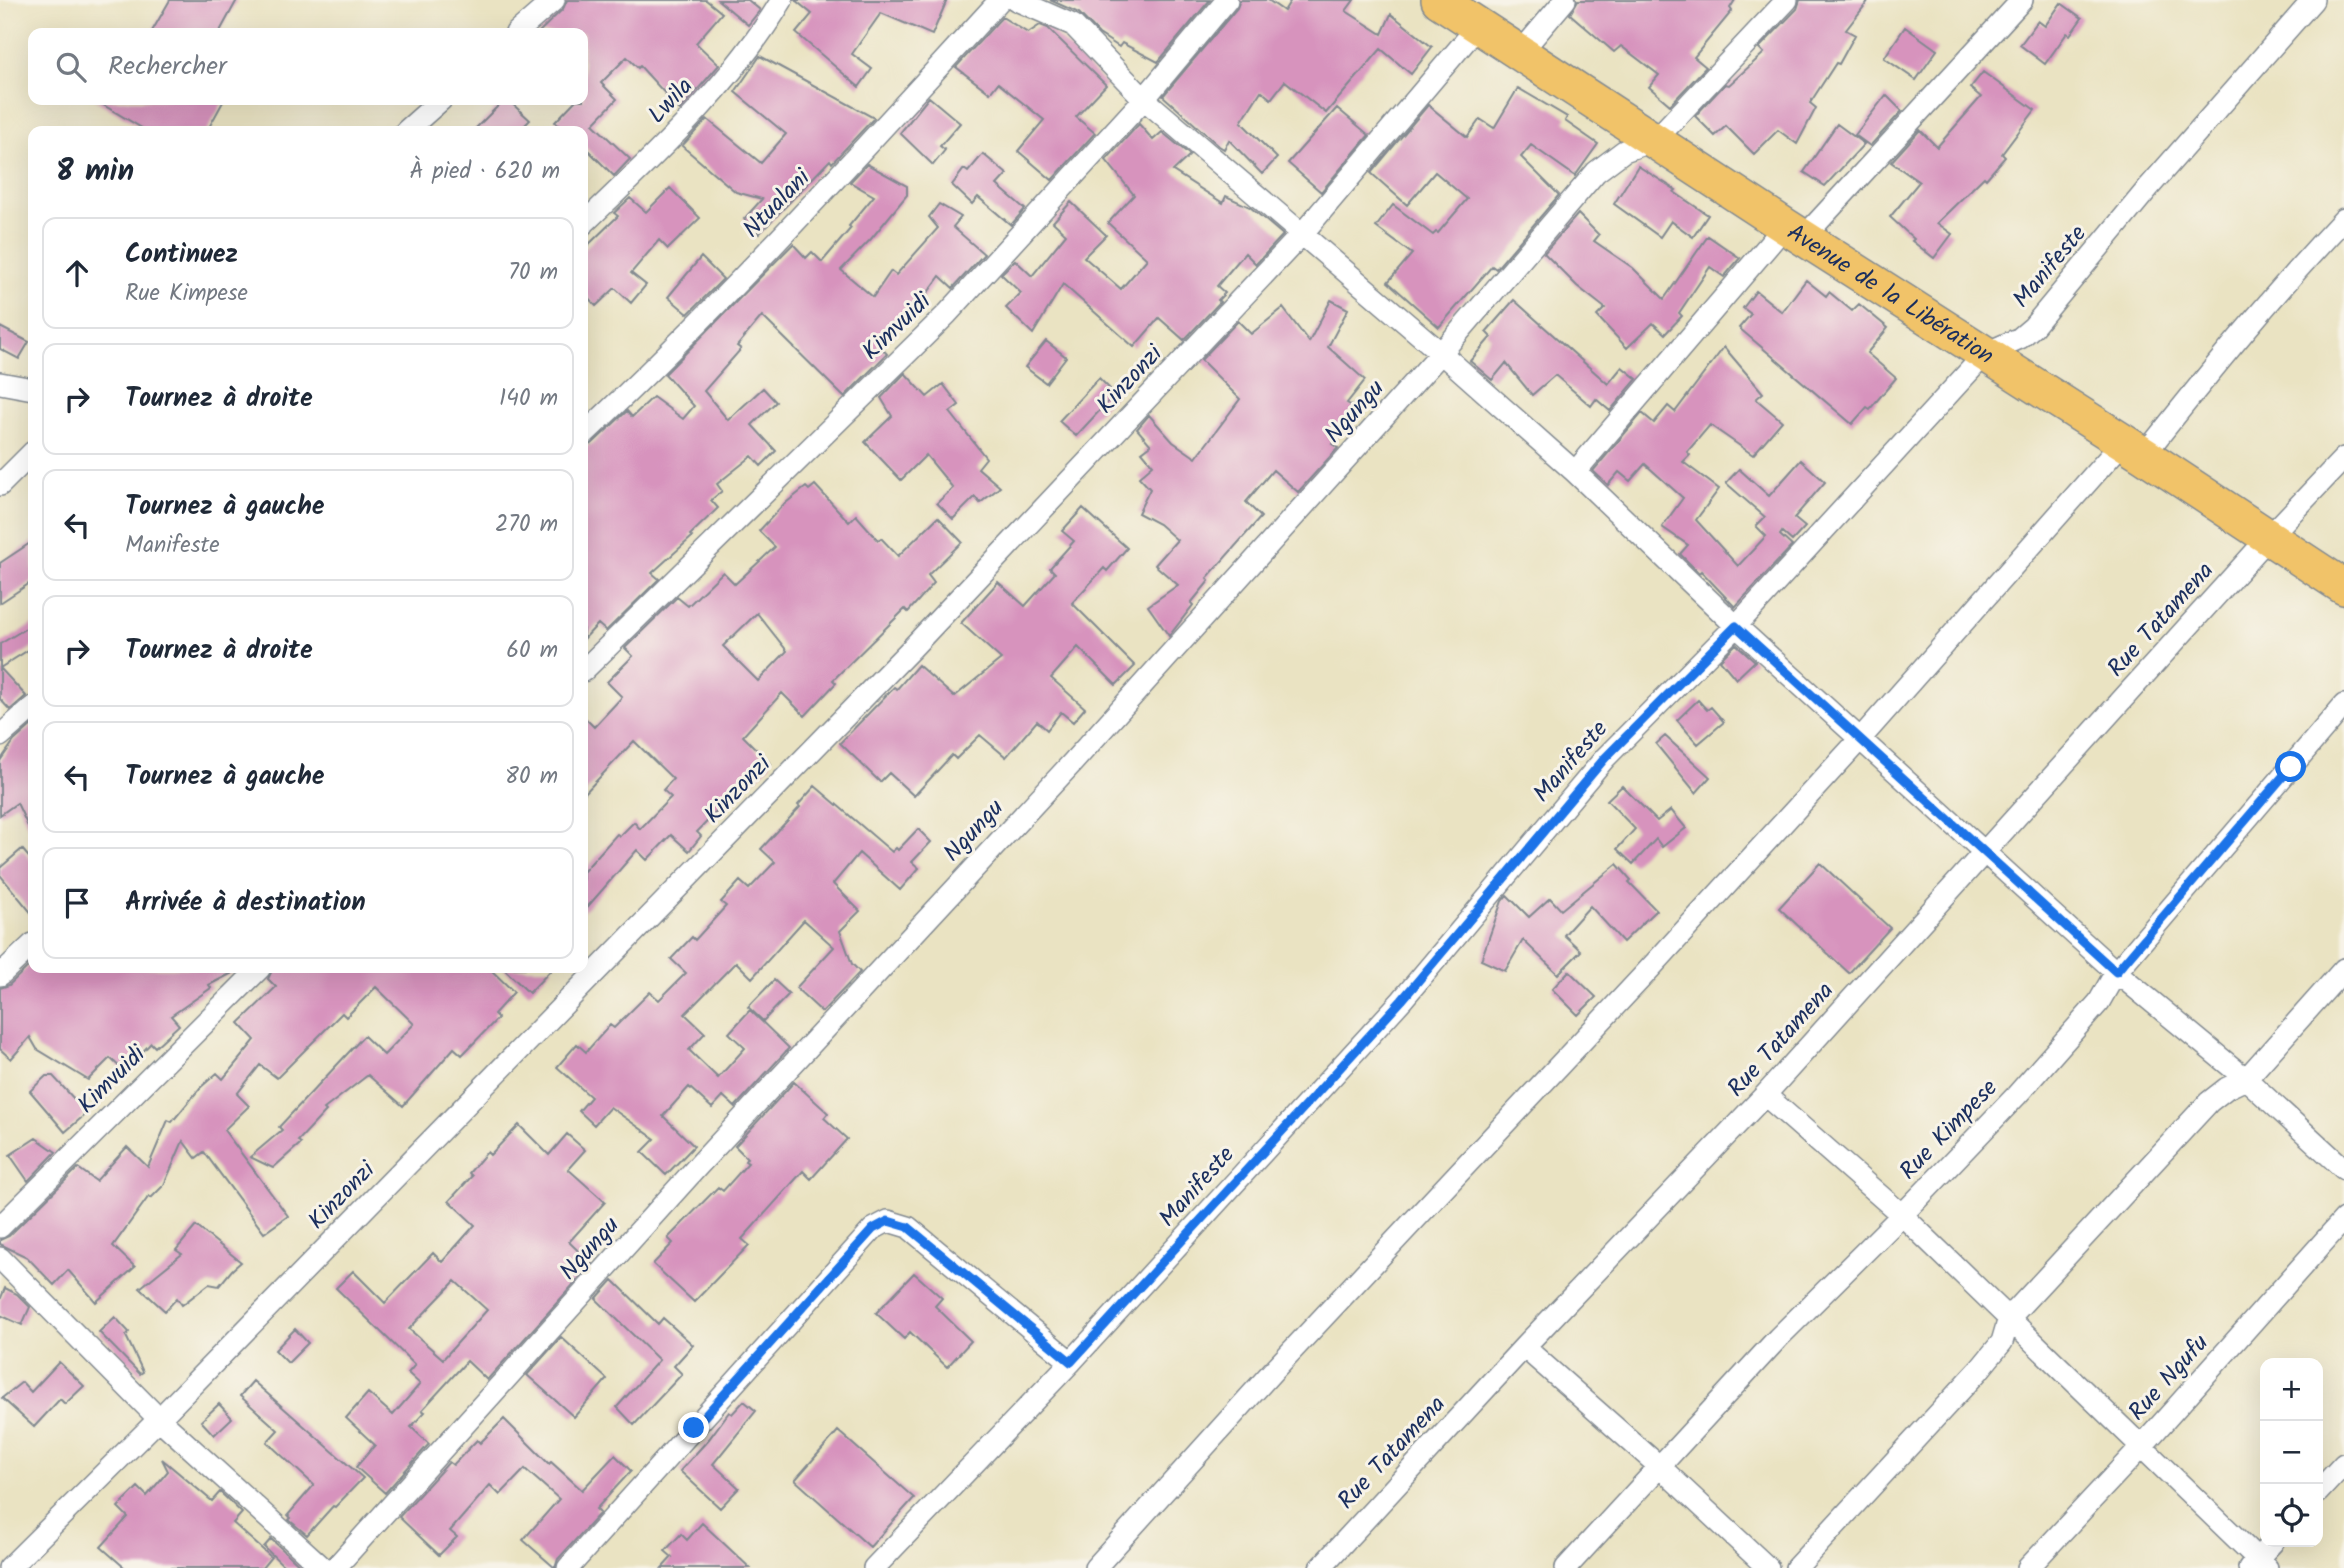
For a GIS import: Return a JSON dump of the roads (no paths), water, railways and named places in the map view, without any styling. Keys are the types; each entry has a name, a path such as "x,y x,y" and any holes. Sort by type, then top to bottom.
{"highway":[{"name":"Avenue de la Libération","path":"1439,0 2344,587"}],"street":[{"path":"522,28 554,0"},
{"name":"Lwila","path":"588,219 641,169 715,90 764,30 782,0"},
{"name":"Ntualani","path":"588,430 647,375 837,178 1000,0"},
{"path":"1016,0 1073,25 1144,99 1575,472 1736,626 2116,972 2246,1079 2344,1169"},
{"name":"Kimvuidi","path":"588,666 947,314 1144,99 1227,0"},
{"path":"1521,52 1565,0"},
{"path":"1655,139 1787,0"},
{"path":"1575,472 1794,232 2022,0"},
{"name":"Manifeste","path":"874,1568 1071,1362 1402,1000 1605,758 1736,626 1986,353 2020,338 2033,327 2149,187 2313,0"},
{"name":"Kinzonzi","path":"9,1568 159,1419 912,648 1302,234 1479,25"},
{"path":"411,126 435,105"},
{"name":"Ngungu","path":"335,1568 688,1176 1073,762 1441,354 1596,172 1624,150 1655,139"},
{"path":"1095,1568 1272,1372 1644,975 1861,738 2235,342 2303,262 2344,219"},
{"path":"0,383 28,388"},
{"path":"0,485 28,457"},
{"name":"Rue Tatamena","path":"1320,1568 1524,1347 1765,1095 2269,537 2344,458"},
{"name":"Rue Kimpese","path":"1566,1568 1778,1338 1902,1215 2016,1096 2099,1002 2116,972 2344,705"},
{"path":"0,736 28,711"},
{"path":"0,975 28,949"},
{"path":"1796,1568 1979,1370 2001,1342 2009,1318 2209,1102 2227,1088 2246,1079 2344,969"},
{"name":"Kimvuidi","path":"0,1227 255,973"},
{"path":"1765,1095 1902,1215 2142,1446 2257,1565 2270,1547"},
{"name":"Rue Ngufu","path":"2028,1568 2142,1446 2344,1219"},
{"path":"568,1568 873,1229 888,1221 908,1227 1071,1362"},
{"path":"0,1258 159,1419 323,1568"},
{"path":"1524,1347 1660,1467 1768,1568"},
{"path":"2323,1487 2344,1464"}]}
